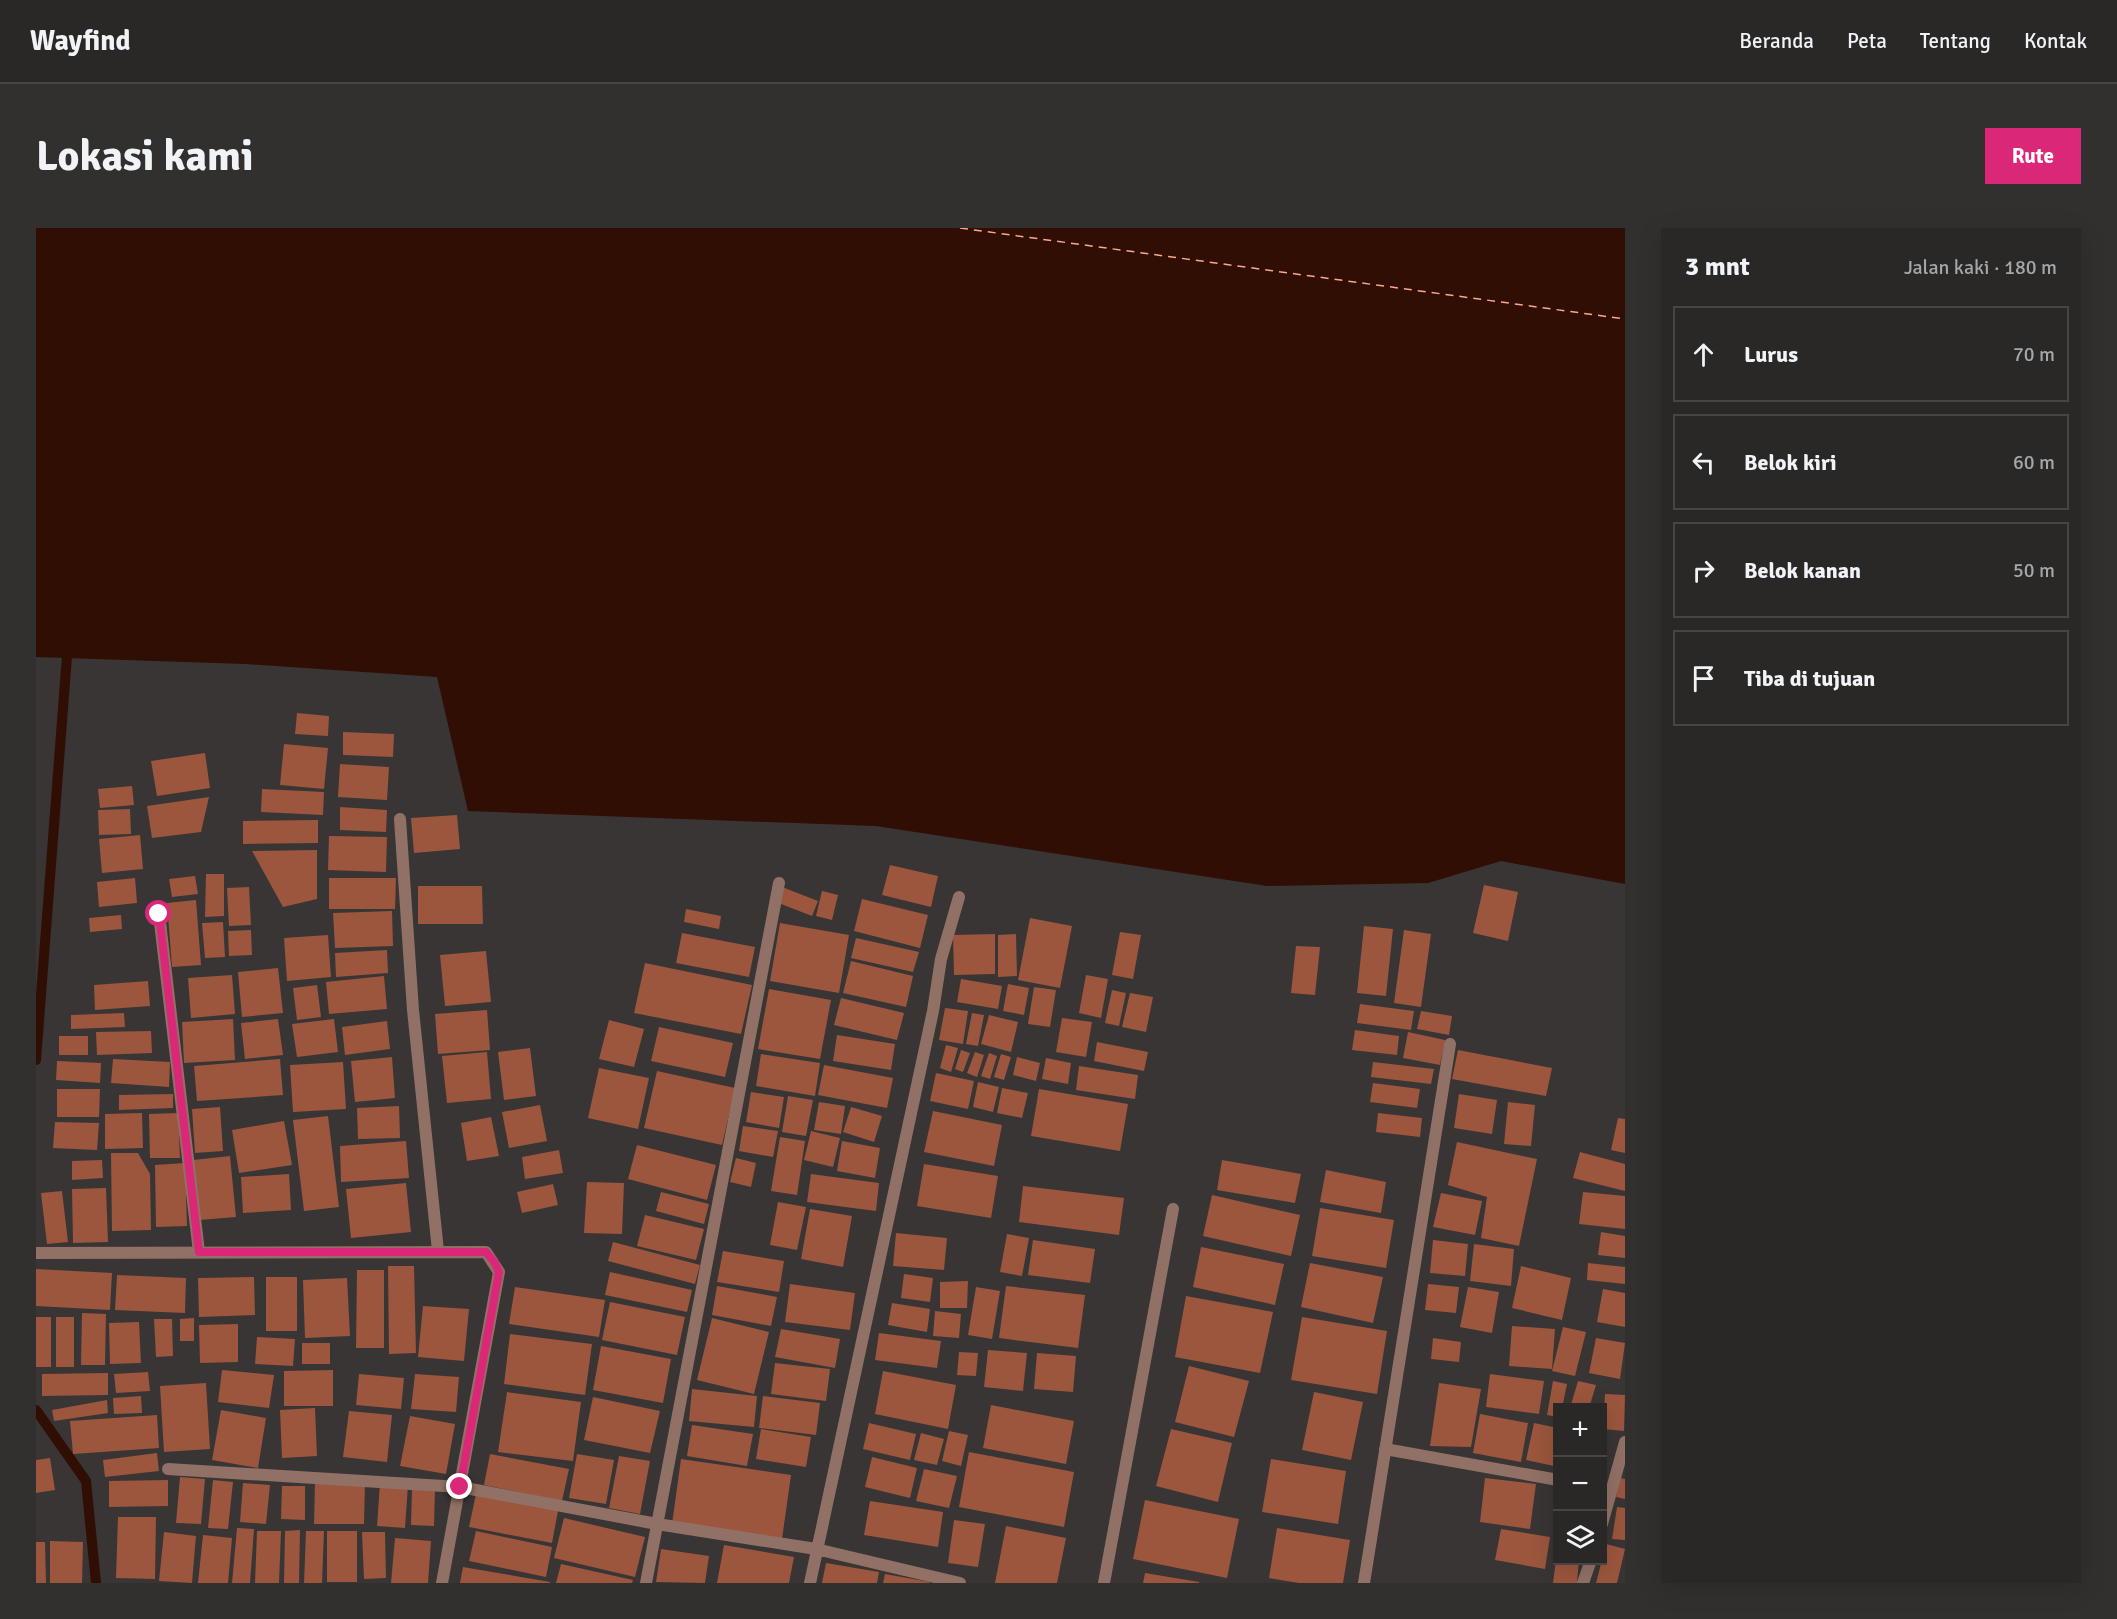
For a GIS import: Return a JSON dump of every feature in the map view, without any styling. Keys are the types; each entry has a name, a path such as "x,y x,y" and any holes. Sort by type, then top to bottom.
{"street":[{"path":"400,819 413,1010 438,1251"},
{"path":"646,1583 779,883"},
{"path":"810,1583 933,1011 941,959 959,897"},
{"path":"159,914 199,1252"},
{"path":"1365,1583 1384,1449 1450,1044"},
{"path":"1104,1583 1173,1209"},
{"path":"39,1253 486,1252 499,1272 442,1583"},
{"path":"1604,1511 1608,1490 1625,1442"},
{"path":"1384,1449 1553,1479"},
{"path":"168,1469 460,1487 657,1524 816,1549 960,1583"},
{"path":"1583,1583 1589,1565"}],"shaded area":[{"path":"36,228 1625,228 1625,884 1501,861 1428,883 1267,886 876,826 468,811 437,677 245,664 36,657"}],"building":[{"path":"297,713 329,716 328,736 295,734"},
{"path":"343,732 394,734 393,757 343,755"},
{"path":"284,744 328,748 324,789 280,785"},
{"path":"205,753 210,788 157,796 151,761"},
{"path":"340,764 389,767 387,800 338,797"},
{"path":"132,786 134,805 100,808 98,789"},
{"path":"262,789 324,792 323,815 261,812"},
{"path":"209,797 201,832 152,838 147,806"},
{"path":"340,807 387,810 386,832 340,830"},
{"path":"130,809 131,834 99,835 98,810"},
{"path":"457,815 460,849 414,853 411,818"},
{"path":"318,820 318,843 243,844 243,821"},
{"path":"140,835 143,869 102,873 99,839"},
{"path":"329,836 387,837 386,872 328,870"},
{"path":"317,850 317,899 283,907 252,851"},
{"path":"890,865 938,876 931,907 882,895"},
{"path":"206,874 224,874 224,916 205,917"},
{"path":"195,876 198,894 172,897 169,879"},
{"path":"135,878 137,903 99,907 97,882"},
{"path":"329,878 396,878 395,909 329,909"},
{"path":"1484,885 1518,892 1508,941 1473,933"},
{"path":"418,886 482,886 483,924 418,924"},
{"path":"249,887 251,925 229,926 227,888"},
{"path":"782,887 818,901 812,916 776,902"},
{"path":"822,891 838,895 832,920 816,916"},
{"path":"862,899 928,915 920,948 854,931"},
{"path":"196,900 201,965 172,967 167,903"},
{"path":"686,909 721,916 719,929 684,922"},
{"path":"392,911 393,946 335,948 333,913"},
{"path":"121,915 122,929 90,932 89,918"},
{"path":"1030,918 1072,926 1060,988 1018,980"},
{"path":"223,922 225,957 205,958 202,923"},
{"path":"780,923 849,935 839,993 770,981"},
{"path":"1364,926 1393,929 1386,996 1357,993"},
{"path":"251,930 252,955 229,956 228,931"},
{"path":"1404,930 1431,934 1421,1007 1394,1003"},
{"path":"1120,932 1141,935 1133,979 1112,975"},
{"path":"682,933 755,947 749,977 676,963"},
{"path":"995,934 995,974 954,975 953,935"},
{"path":"1016,934 1017,976 998,977 998,935"},
{"path":"328,935 331,977 287,981 284,938"},
{"path":"856,938 919,952 913,972 851,958"},
{"path":"1296,946 1320,947 1315,995 1291,993"},
{"path":"387,950 388,973 336,977 335,953"},
{"path":"486,951 491,1002 445,1006 440,955"},
{"path":"851,961 913,976 906,1007 843,993"},
{"path":"645,963 752,985 741,1034 634,1013"},
{"path":"278,968 283,1013 242,1017 238,972"},
{"path":"232,975 235,1014 191,1018 188,978"},
{"path":"1086,975 1108,979 1101,1018 1079,1013"},
{"path":"384,976 387,1009 329,1014 326,982"},
{"path":"961,979 1002,986 998,1009 957,1002"},
{"path":"148,981 150,1006 95,1010 94,985"},
{"path":"1008,984 1029,988 1024,1015 1003,1011"},
{"path":"317,985 321,1017 297,1020 293,988"},
{"path":"1034,987 1056,990 1050,1027 1028,1024"},
{"path":"769,989 831,1000 820,1059 758,1049"},
{"path":"1112,990 1126,993 1119,1026 1105,1023"},
{"path":"1130,993 1153,997 1146,1032 1122,1027"},
{"path":"841,998 904,1013 897,1040 834,1025"},
{"path":"1360,1004 1414,1011 1411,1030 1357,1023"},
{"path":"945,1008 968,1011 963,1044 939,1040"},
{"path":"487,1010 490,1050 438,1054 435,1014"},
{"path":"1421,1011 1452,1016 1449,1035 1417,1029"},
{"path":"124,1013 125,1027 71,1029 71,1015"},
{"path":"972,1013 984,1015 978,1046 966,1044"},
{"path":"989,1015 1018,1022 1011,1052 981,1044"},
{"path":"1062,1018 1092,1022 1086,1057 1056,1052"},
{"path":"233,1019 235,1060 184,1063 182,1022"},
{"path":"278,1019 283,1055 245,1059 241,1023"},
{"path":"334,1019 338,1052 297,1057 292,1024"},
{"path":"609,1020 644,1029 634,1067 599,1059"},
{"path":"387,1021 390,1049 345,1055 342,1027"},
{"path":"659,1027 733,1043 725,1077 651,1061"},
{"path":"1355,1030 1399,1036 1397,1055 1352,1050"},
{"path":"151,1031 152,1053 97,1055 96,1032"},
{"path":"1408,1032 1445,1040 1440,1065 1403,1058"},
{"path":"837,1035 895,1044 891,1070 833,1061"},
{"path":"59,1036 88,1036 88,1055 59,1055"},
{"path":"1097,1042 1148,1052 1144,1071 1094,1061"},
{"path":"946,1045 958,1048 951,1072 940,1068"},
{"path":"530,1048 536,1096 504,1100 498,1052"},
{"path":"961,1050 970,1053 963,1072 955,1069"},
{"path":"1458,1050 1552,1068 1546,1096 1452,1079"},
{"path":"487,1052 491,1099 447,1103 442,1056"},
{"path":"975,1052 984,1055 977,1077 967,1073"},
{"path":"989,1053 997,1056 990,1079 981,1076"},
{"path":"761,1054 820,1063 815,1096 756,1086"},
{"path":"1001,1054 1011,1057 1004,1080 994,1077"},
{"path":"392,1057 395,1098 355,1102 351,1061"},
{"path":"1017,1057 1040,1063 1036,1081 1013,1075"},
{"path":"1046,1058 1071,1063 1068,1084 1042,1079"},
{"path":"113,1059 170,1062 169,1087 111,1083"},
{"path":"280,1059 283,1095 197,1101 194,1066"},
{"path":"57,1061 101,1063 100,1083 56,1080"},
{"path":"343,1062 346,1109 293,1112 290,1065"},
{"path":"1373,1062 1434,1069 1431,1084 1371,1077"},
{"path":"824,1065 893,1078 887,1108 818,1095"},
{"path":"1079,1066 1138,1075 1135,1099 1076,1090"},
{"path":"599,1068 649,1078 638,1129 588,1118"},
{"path":"657,1071 735,1088 722,1145 644,1128"},
{"path":"936,1073 974,1081 968,1109 930,1101"},
{"path":"978,1082 999,1087 993,1112 973,1107"},
{"path":"1373,1083 1420,1089 1417,1108 1370,1102"},
{"path":"1002,1088 1028,1093 1022,1118 997,1113"},
{"path":"57,1089 100,1089 99,1117 57,1117"},
{"path":"1039,1089 1128,1104 1120,1151 1031,1136"},
{"path":"751,1092 784,1097 779,1128 746,1122"},
{"path":"173,1094 173,1108 119,1110 119,1095"},
{"path":"1459,1094 1497,1100 1492,1134 1454,1128"},
{"path":"788,1096 813,1100 806,1136 782,1132"},
{"path":"819,1102 845,1106 841,1134 814,1130"},
{"path":"1508,1102 1535,1105 1531,1146 1504,1144"},
{"path":"540,1105 547,1141 509,1148 502,1112"},
{"path":"399,1106 400,1138 358,1139 357,1108"},
{"path":"220,1107 223,1151 195,1153 192,1109"},
{"path":"851,1107 882,1116 874,1142 843,1132"},
{"path":"933,1111 1002,1125 994,1166 924,1152"},
{"path":"142,1113 143,1148 105,1149 105,1114"},
{"path":"178,1113 180,1158 150,1158 149,1114"},
{"path":"1378,1113 1422,1118 1420,1137 1376,1132"},
{"path":"328,1116 339,1207 304,1211 293,1120"},
{"path":"491,1117 499,1156 467,1161 461,1123"},
{"path":"1618,1118 1625,1119 1625,1153 1611,1150"},
{"path":"284,1121 292,1165 239,1173 232,1130"},
{"path":"55,1122 99,1123 97,1150 53,1148"},
{"path":"743,1126 778,1131 773,1157 739,1151"},
{"path":"811,1131 840,1138 833,1167 804,1160"},
{"path":"780,1137 805,1141 797,1195 771,1191"},
{"path":"406,1141 409,1178 341,1182 340,1146"},
{"path":"842,1141 880,1148 875,1178 837,1171"},
{"path":"1457,1142 1537,1159 1519,1246 1481,1238 1487,1197 1448,1185"},
{"path":"637,1145 716,1165 707,1200 628,1179"},
{"path":"559,1150 563,1173 525,1179 522,1157"},
{"path":"1580,1152 1625,1164 1625,1191 1573,1178"},
{"path":"111,1153 138,1153 150,1174 151,1230 112,1231"},
{"path":"230,1156 236,1217 199,1220 193,1160"},
{"path":"736,1158 756,1163 751,1187 730,1182"},
{"path":"102,1160 103,1178 72,1180 72,1161"},
{"path":"1222,1160 1301,1174 1295,1203 1217,1190"},
{"path":"185,1163 187,1226 156,1227 155,1165"},
{"path":"924,1164 998,1176 991,1218 917,1206"},
{"path":"1326,1170 1386,1182 1381,1213 1320,1202"},
{"path":"289,1174 291,1210 243,1213 241,1177"},
{"path":"811,1174 879,1183 876,1211 807,1202"},
{"path":"587,1182 624,1183 622,1234 584,1233"},
{"path":"406,1183 411,1232 351,1238 346,1189"},
{"path":"553,1184 558,1205 522,1213 517,1192"},
{"path":"1023,1186 1124,1198 1119,1235 1019,1222"},
{"path":"106,1188 108,1242 73,1243 72,1189"},
{"path":"62,1191 68,1242 47,1244 41,1193"},
{"path":"661,1192 709,1204 704,1224 656,1211"},
{"path":"1583,1192 1625,1196 1625,1229 1579,1224"},
{"path":"1441,1193 1482,1201 1475,1235 1433,1227"},
{"path":"1212,1195 1300,1215 1291,1256 1203,1236"},
{"path":"778,1202 806,1207 797,1250 770,1245"},
{"path":"1320,1208 1394,1220 1386,1268 1312,1256"},
{"path":"810,1209 852,1216 843,1267 801,1259"},
{"path":"645,1215 704,1229 696,1260 637,1246"},
{"path":"1601,1232 1625,1236 1625,1258 1598,1255"},
{"path":"896,1233 947,1238 944,1270 893,1266"},
{"path":"1007,1234 1029,1238 1022,1276 1000,1272"},
{"path":"1033,1240 1095,1249 1090,1283 1028,1275"},
{"path":"1433,1240 1468,1244 1465,1276 1430,1273"},
{"path":"613,1242 700,1265 695,1284 608,1261"},
{"path":"1474,1244 1514,1249 1511,1286 1470,1281"},
{"path":"1201,1247 1284,1264 1275,1305 1193,1287"},
{"path":"723,1251 784,1261 779,1292 717,1282"},
{"path":"1310,1263 1383,1277 1373,1323 1301,1307"},
{"path":"1588,1263 1625,1267 1625,1284 1587,1280"},
{"path":"388,1266 414,1266 416,1353 389,1354"},
{"path":"1521,1266 1571,1278 1562,1320 1512,1308"},
{"path":"36,1269 112,1273 110,1310 36,1306"},
{"path":"357,1270 384,1270 384,1348 356,1348"},
{"path":"610,1272 692,1290 687,1312 605,1295"},
{"path":"904,1274 933,1278 930,1302 901,1298"},
{"path":"117,1275 186,1278 185,1313 115,1310"},
{"path":"254,1277 255,1315 199,1317 198,1278"},
{"path":"266,1277 297,1277 297,1331 266,1331"},
{"path":"347,1278 350,1336 305,1338 303,1280"},
{"path":"968,1281 967,1308 940,1308 940,1282"},
{"path":"790,1284 855,1293 850,1330 785,1322"},
{"path":"1428,1284 1459,1287 1456,1313 1425,1310"},
{"path":"717,1286 777,1297 771,1326 712,1315"},
{"path":"1006,1286 1085,1295 1078,1348 999,1338"},
{"path":"515,1287 605,1300 599,1337 509,1324"},
{"path":"976,1287 1000,1291 992,1339 968,1335"},
{"path":"1468,1287 1499,1292 1492,1333 1460,1327"},
{"path":"1603,1289 1625,1293 1625,1327 1597,1322"},
{"path":"1186,1296 1273,1312 1260,1373 1175,1357"},
{"path":"610,1302 685,1317 677,1355 602,1340"},
{"path":"892,1303 930,1309 927,1332 888,1325"},
{"path":"423,1306 469,1309 464,1361 418,1357"},
{"path":"935,1311 961,1314 959,1338 933,1336"},
{"path":"82,1313 106,1314 105,1365 81,1365"},
{"path":"36,1317 51,1317 51,1367 36,1367"},
{"path":"56,1317 74,1317 74,1367 56,1367"},
{"path":"1302,1317 1387,1331 1377,1394 1291,1380"},
{"path":"194,1318 194,1341 180,1341 180,1319"},
{"path":"712,1318 769,1332 754,1394 697,1380"},
{"path":"154,1319 172,1319 173,1356 156,1357"},
{"path":"139,1322 141,1363 110,1364 109,1323"},
{"path":"238,1324 238,1362 200,1363 199,1325"},
{"path":"1512,1326 1555,1329 1552,1369 1509,1366"},
{"path":"1563,1327 1586,1332 1575,1376 1552,1371"},
{"path":"781,1329 840,1339 835,1368 775,1357"},
{"path":"879,1333 941,1341 937,1368 875,1360"},
{"path":"510,1334 592,1344 585,1395 504,1384"},
{"path":"257,1337 295,1339 293,1366 255,1364"},
{"path":"1433,1338 1461,1342 1459,1362 1431,1359"},
{"path":"1596,1338 1625,1343 1620,1379 1589,1373"},
{"path":"302,1343 330,1343 330,1364 302,1364"},
{"path":"601,1346 671,1359 663,1403 593,1390"},
{"path":"988,1350 1027,1353 1023,1391 984,1387"},
{"path":"959,1352 978,1353 976,1376 957,1375"},
{"path":"1037,1353 1076,1356 1073,1392 1034,1389"},
{"path":"775,1363 830,1369 826,1401 771,1394"},
{"path":"1189,1366 1249,1381 1234,1437 1175,1422"},
{"path":"222,1370 274,1375 269,1408 218,1402"},
{"path":"333,1370 333,1406 284,1406 284,1371"},
{"path":"883,1371 956,1385 948,1429 875,1414"},
{"path":"148,1372 150,1391 116,1393 114,1374"},
{"path":"108,1373 108,1395 42,1396 42,1374"},
{"path":"359,1374 404,1378 401,1409 356,1405"},
{"path":"415,1374 459,1377 456,1412 411,1409"},
{"path":"1490,1374 1544,1381 1539,1414 1486,1407"},
{"path":"1553,1381 1567,1384 1563,1403 1553,1403 1553,1416 1547,1415"},
{"path":"1578,1381 1596,1385 1591,1403 1571,1403"},
{"path":"206,1383 210,1449 164,1452 160,1386"},
{"path":"1439,1383 1481,1389 1471,1447 1430,1446"},
{"path":"692,1389 757,1396 754,1427 689,1421"},
{"path":"507,1392 581,1402 573,1461 498,1452"},
{"path":"1314,1392 1363,1402 1351,1460 1302,1450"},
{"path":"1605,1394 1625,1395 1624,1431 1607,1429 1607,1403 1604,1403"},
{"path":"141,1396 142,1413 114,1414 113,1398"},
{"path":"763,1396 820,1403 816,1435 759,1428"},
{"path":"593,1397 660,1411 650,1453 584,1440"},
{"path":"107,1400 108,1413 54,1421 52,1410"},
{"path":"991,1405 1074,1421 1066,1464 983,1448"},
{"path":"315,1408 317,1456 282,1458 280,1410"},
{"path":"221,1410 266,1418 258,1468 212,1460"},
{"path":"349,1411 392,1415 387,1462 343,1457"},
{"path":"1480,1414 1528,1423 1521,1462 1473,1453"},
{"path":"157,1415 159,1448 73,1454 70,1421"},
{"path":"410,1416 455,1424 446,1474 400,1466"},
{"path":"869,1423 916,1434 910,1460 863,1449"},
{"path":"1534,1423 1553,1427 1553,1466 1526,1460"},
{"path":"692,1425 753,1434 747,1466 687,1456"},
{"path":"761,1429 811,1437 806,1467 756,1459"},
{"path":"1171,1429 1232,1443 1218,1502 1156,1486"},
{"path":"949,1431 968,1435 961,1466 942,1461"},
{"path":"921,1433 944,1439 937,1465 914,1460"},
{"path":"969,1452 1074,1472 1064,1527 959,1507"},
{"path":"157,1453 159,1471 105,1477 103,1460"},
{"path":"490,1454 569,1469 562,1501 484,1485"},
{"path":"577,1454 614,1460 606,1504 569,1498"},
{"path":"619,1456 650,1461 640,1514 609,1508"},
{"path":"872,1457 917,1468 910,1498 865,1487"},
{"path":"50,1458 55,1490 36,1493 36,1460"},
{"path":"681,1459 791,1475 782,1539 672,1524"},
{"path":"1271,1459 1346,1471 1338,1524 1262,1512"},
{"path":"924,1469 957,1476 949,1508 916,1501"},
{"path":"180,1477 205,1479 201,1524 176,1523"},
{"path":"1485,1478 1536,1484 1530,1529 1480,1522"},
{"path":"1620,1478 1625,1479 1625,1499 1616,1497"},
{"path":"168,1480 168,1506 109,1507 109,1481"},
{"path":"213,1480 233,1482 228,1529 208,1528"},
{"path":"315,1482 365,1482 364,1524 314,1524"},
{"path":"243,1483 270,1485 266,1524 240,1522"},
{"path":"380,1483 408,1485 405,1528 377,1526"},
{"path":"282,1486 305,1486 305,1520 281,1519"},
{"path":"412,1488 435,1489 434,1526 411,1525"},
{"path":"476,1494 558,1511 552,1543 469,1527"},
{"path":"1145,1500 1239,1519 1227,1578 1133,1559"},
{"path":"870,1501 943,1512 938,1547 864,1535"},
{"path":"1617,1507 1625,1508 1625,1540 1612,1539"},
{"path":"118,1517 156,1517 155,1579 116,1578"},
{"path":"564,1518 645,1537 635,1577 554,1558"},
{"path":"954,1520 985,1524 978,1567 948,1563"},
{"path":"1006,1526 1066,1538 1057,1583 995,1583"},
{"path":"237,1528 254,1529 250,1583 232,1583"},
{"path":"1277,1528 1350,1540 1343,1583 1299,1583 1269,1578"},
{"path":"1501,1529 1550,1537 1545,1569 1495,1560"},
{"path":"300,1530 299,1583 284,1583 285,1531"},
{"path":"257,1531 281,1531 279,1583 255,1583"},
{"path":"306,1531 324,1531 322,1583 304,1583"},
{"path":"327,1531 357,1531 357,1582 327,1582"},
{"path":"476,1531 552,1547 546,1577 469,1561"},
{"path":"164,1532 196,1536 192,1583 159,1581"},
{"path":"362,1532 385,1532 386,1578 364,1579"},
{"path":"203,1535 232,1538 228,1583 198,1583"},
{"path":"395,1538 431,1541 428,1583 391,1583"},
{"path":"50,1541 83,1542 82,1583 50,1583"},
{"path":"36,1542 45,1542 46,1583 36,1583"},
{"path":"1607,1544 1625,1549 1617,1583 1596,1583 1601,1565 1607,1565"},
{"path":"724,1545 794,1557 789,1583 717,1583"},
{"path":"661,1549 709,1556 705,1583 656,1582"},
{"path":"826,1563 879,1572 877,1583 822,1583"},
{"path":"561,1564 633,1580 632,1583 556,1583"},
{"path":"1555,1565 1579,1565 1577,1583 1553,1583"},
{"path":"463,1567 550,1582 550,1583 460,1583"},
{"path":"1145,1573 1199,1582 1199,1583 1143,1583"},
{"path":"885,1574 930,1582 883,1583"}],"waterway":[{"path":"36,1060 67,656"},
{"path":"36,1410 86,1481 96,1583"}],"ferry route":[{"path":"960,228 1625,319"}],"route":[{"path":"159,914 199,1252 486,1252 495,1263 499,1272 460,1487"}]}
